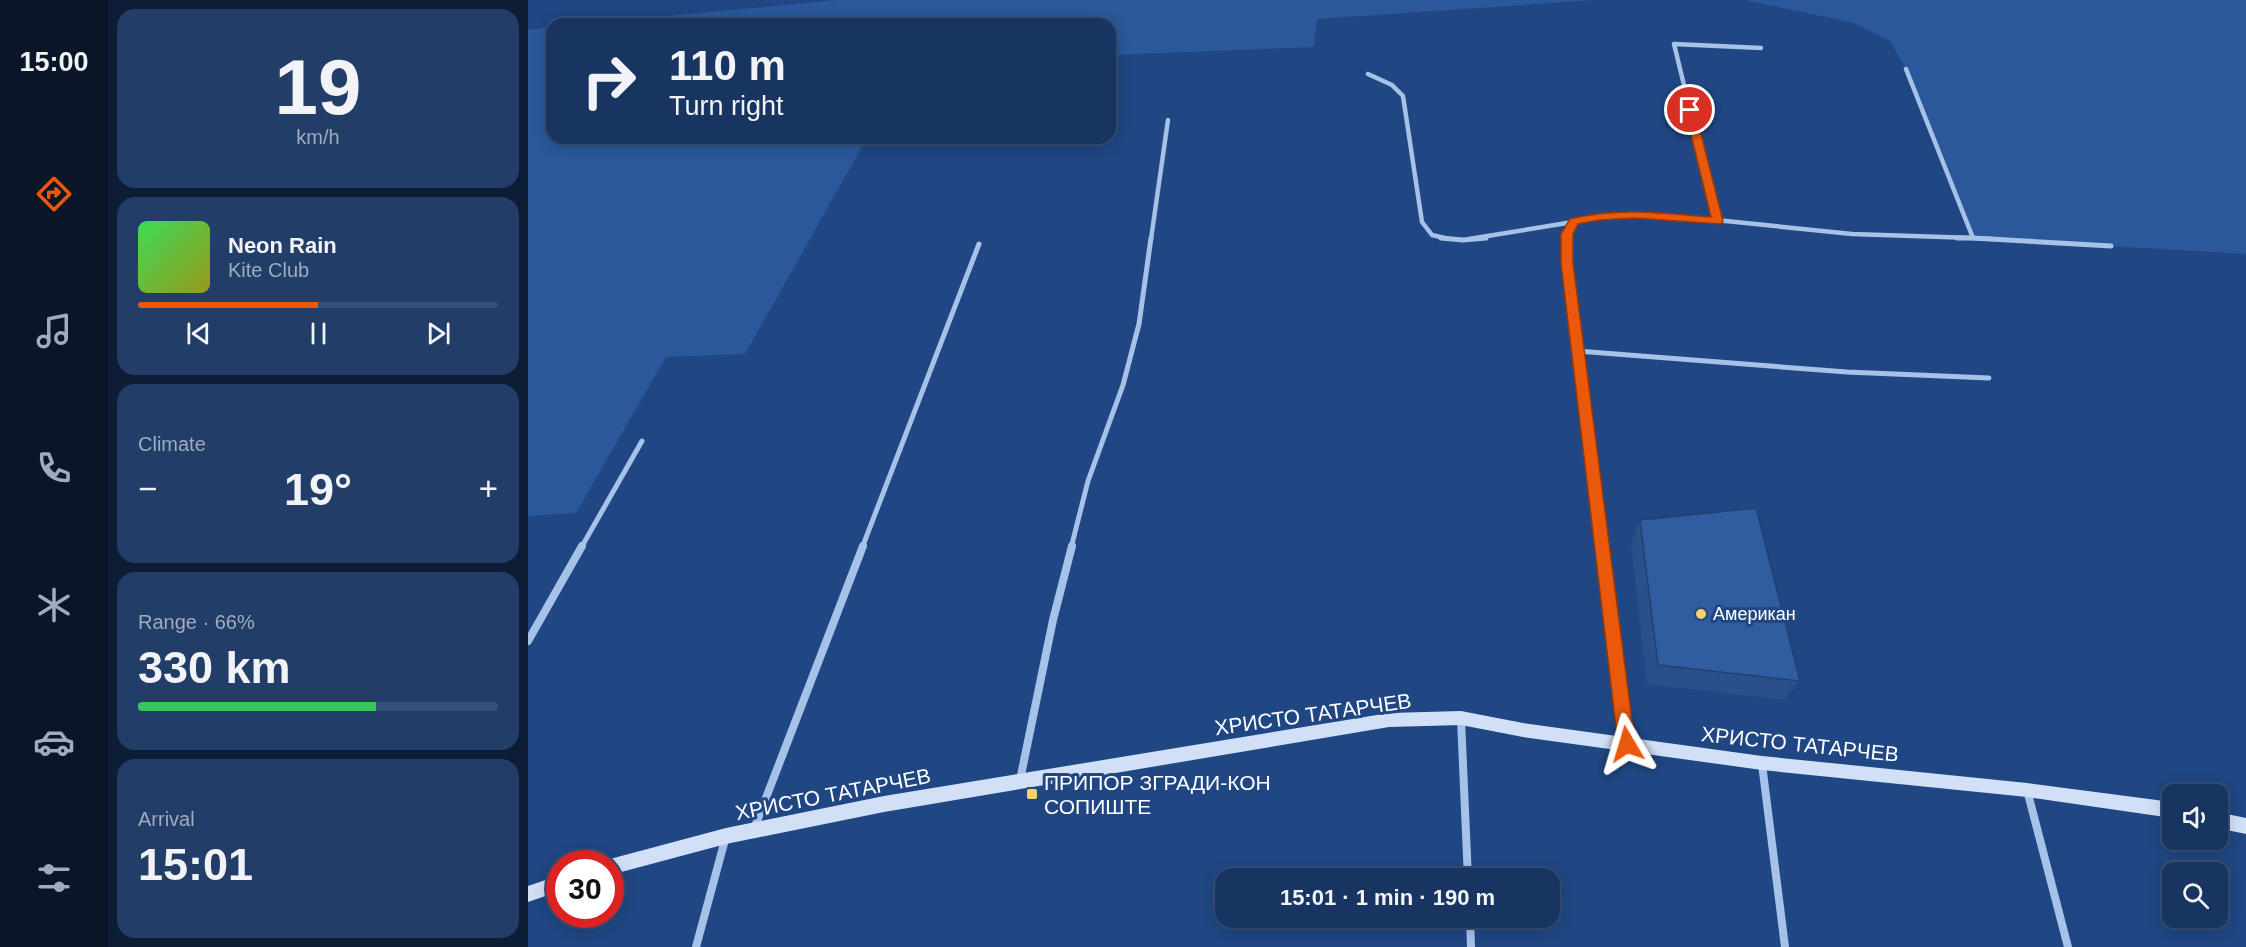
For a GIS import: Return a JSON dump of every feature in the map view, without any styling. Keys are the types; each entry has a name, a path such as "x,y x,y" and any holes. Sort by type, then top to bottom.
{"main road":[{"name":"ХРИСТО ТАТАРЧЕВ","path":"624,863 726,836 884,804 1389,720 1461,718 1523,730 1761,763 2027,789 2162,809"},
{"path":"2228,822 2246,826"},
{"path":"528,894 546,888"}],"street":[{"path":"1718,221 1674,44 1761,48"},
{"path":"1906,69 1973,238"},
{"path":"1368,75 1392,86 1403,96 1422,222 1434,236 1470,238 1574,222 1586,218 1634,215 1855,234 2111,246"},
{"path":"1020,781 1053,620 1088,481 1123,385 1139,324 1168,120"},
{"path":"1574,222 1567,234 1567,263 1627,744"},
{"path":"753,830 979,244"},
{"path":"1577,351 1835,371 1989,378"},
{"path":"528,641 642,441"},
{"path":"1461,718 1468,868"},
{"path":"1761,763 1785,947"},
{"path":"2027,789 2068,947"},
{"path":"696,947 726,836"},
{"path":"1470,928 1471,947"}],"shaded area":[{"path":"838,0 1595,0 1317,19 1314,47 1116,55 1116,18 646,18"},
{"path":"1745,0 2246,0 2246,254 1973,238 1906,69 1890,41 1854,23"},
{"path":"546,28 546,144 864,144 745,354 666,357 576,513 528,516 528,30"}],"building":[{"name":"Американ","path":"1756,508 1800,681 1658,665 1640,520"}],"place":[{"name":"Американ","path":"1701,614"},
{"name":"ПРИПОР ЗГРАДИ-КОН СОПИШТЕ","path":"1032,794"}],"route":[{"path":"1627,744 1576,346 1567,263 1567,234 1570,225 1574,222 1600,216 1634,215 1718,221 1690,110"}]}
